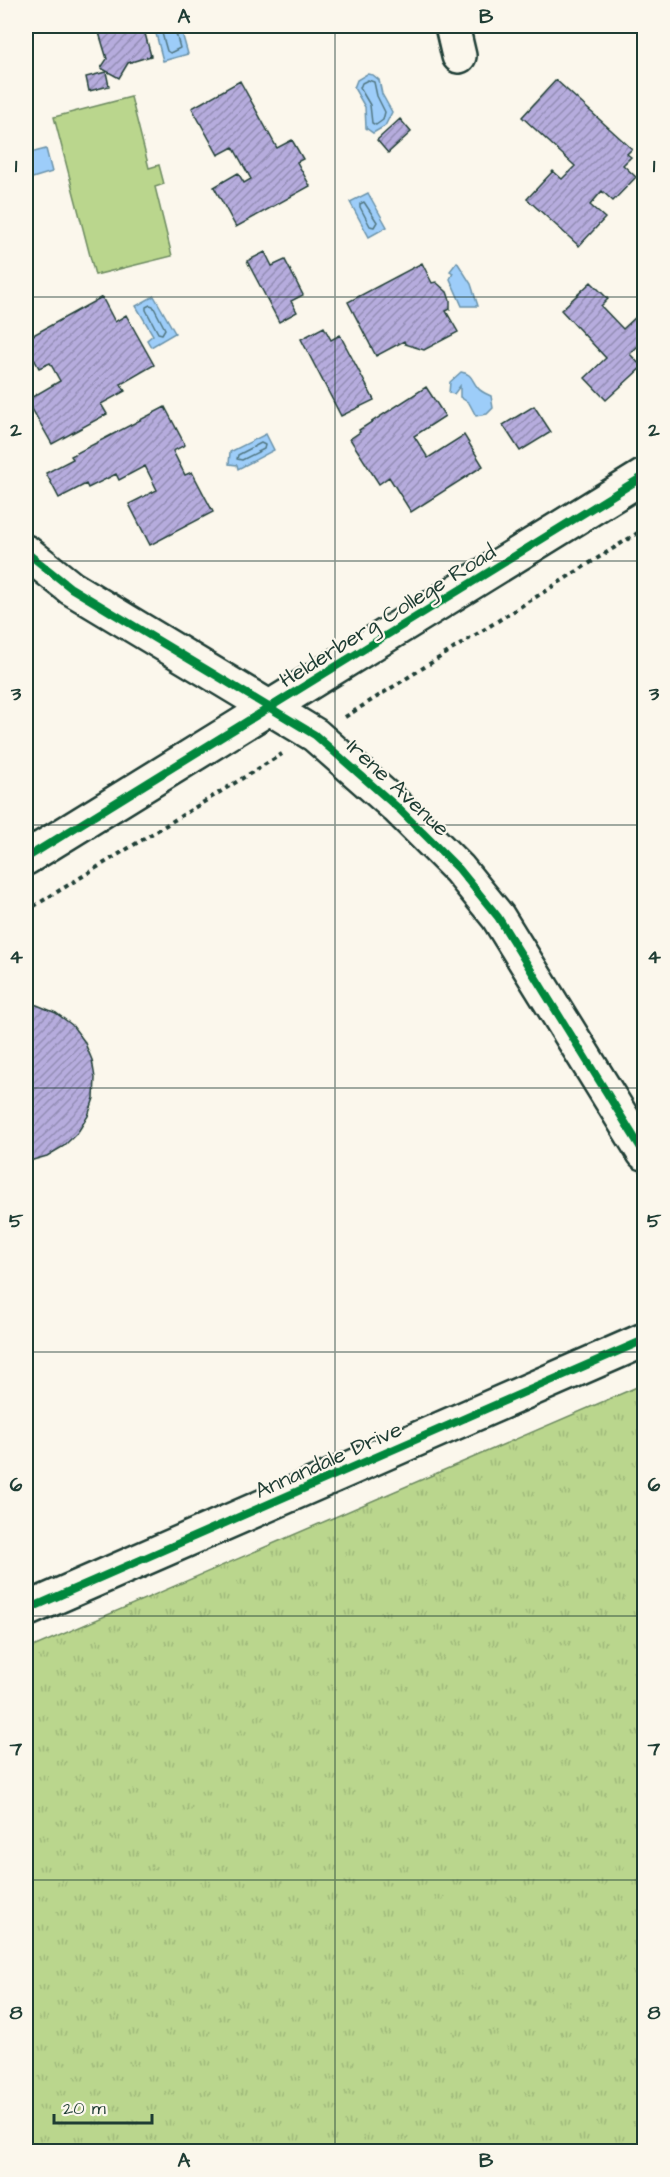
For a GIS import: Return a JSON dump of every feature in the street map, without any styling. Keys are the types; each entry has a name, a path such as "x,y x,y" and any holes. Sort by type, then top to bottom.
{"street":[{"name":"Helderberg College Road","path":"26,858 645,476"},
{"name":"Irene Avenue","path":"26,552 71,588 315,735 360,773 421,831 479,891 498,917 645,1153"},
{"name":"Annandale Drive","path":"26,1610 645,1340"}],"path":[{"path":"340,720 645,529"},
{"path":"26,911 288,750"}],"green space":[{"path":"131,97 149,168 159,165 164,184 155,187 172,256 95,275 54,117"},
{"path":"644,1384 644,2151 26,2151 26,1650"}],"water":[{"path":"154,26 180,26 188,54 163,61"},
{"path":"367,74 379,80 382,94 392,112 385,126 373,133 366,128 365,107 354,88 357,80"},
{"path":"46,149 52,172 26,180 26,154"},
{"path":"368,193 387,227 369,237 350,202"},
{"path":"457,262 471,284 478,306 462,306 450,279 453,273 450,271"},
{"path":"154,296 175,333 151,347 147,340 153,335 136,306"},
{"path":"461,372 470,376 479,389 491,396 493,408 487,414 476,416 469,403 460,397 460,386 454,394 449,393 450,382"},
{"path":"266,434 274,450 238,469 237,465 229,464 230,452"}],"building":[{"path":"97,26 143,26 151,56 128,63 119,78 101,68 107,59"},
{"path":"106,72 109,86 89,91 86,77"},
{"path":"556,80 632,149 627,154 631,157 623,165 636,177 613,201 602,191 590,205 605,218 579,246 527,199 553,171 562,179 575,166 522,117"},
{"path":"240,81 277,148 292,140 303,159 297,162 310,186 236,227 214,187 238,173 244,183 251,179 233,147 218,155 192,108"},
{"path":"400,119 411,132 388,153 377,140"},
{"path":"265,252 272,266 285,260 303,295 291,301 297,312 279,322 247,261"},
{"path":"422,263 432,283 436,282 447,292 450,309 446,311 458,332 424,350 405,344 404,341 376,356 348,302"},
{"path":"591,282 608,299 601,306 623,329 639,314 644,319 644,340 630,354 642,367 606,400 585,378 606,358 561,310"},
{"path":"102,297 115,322 126,315 154,365 121,384 125,391 101,404 107,414 52,444 27,400 60,381 50,363 39,368 26,344 26,339"},
{"path":"324,327 331,340 340,335 374,400 341,416 301,339"},
{"path":"426,387 445,416 414,436 428,458 464,435 483,466 411,512 389,477 379,484 350,439 360,432 359,430"},
{"path":"534,406 551,432 520,451 503,425"},
{"path":"165,407 185,445 173,451 185,475 192,472 213,512 150,545 129,504 157,490 145,466 119,480 116,474 88,488 86,484 59,498 46,473 73,459 71,456"},
{"path":"26,1003 56,1013 72,1025 84,1041 92,1060 95,1078 94,1098 88,1116 78,1132 64,1146 47,1156 26,1162"}],"cycle path":[{"path":"26,858 644,476"},
{"path":"26,552 71,588 315,735 398,808 459,869 498,917 644,1153"},
{"path":"26,1610 644,1340"}]}
